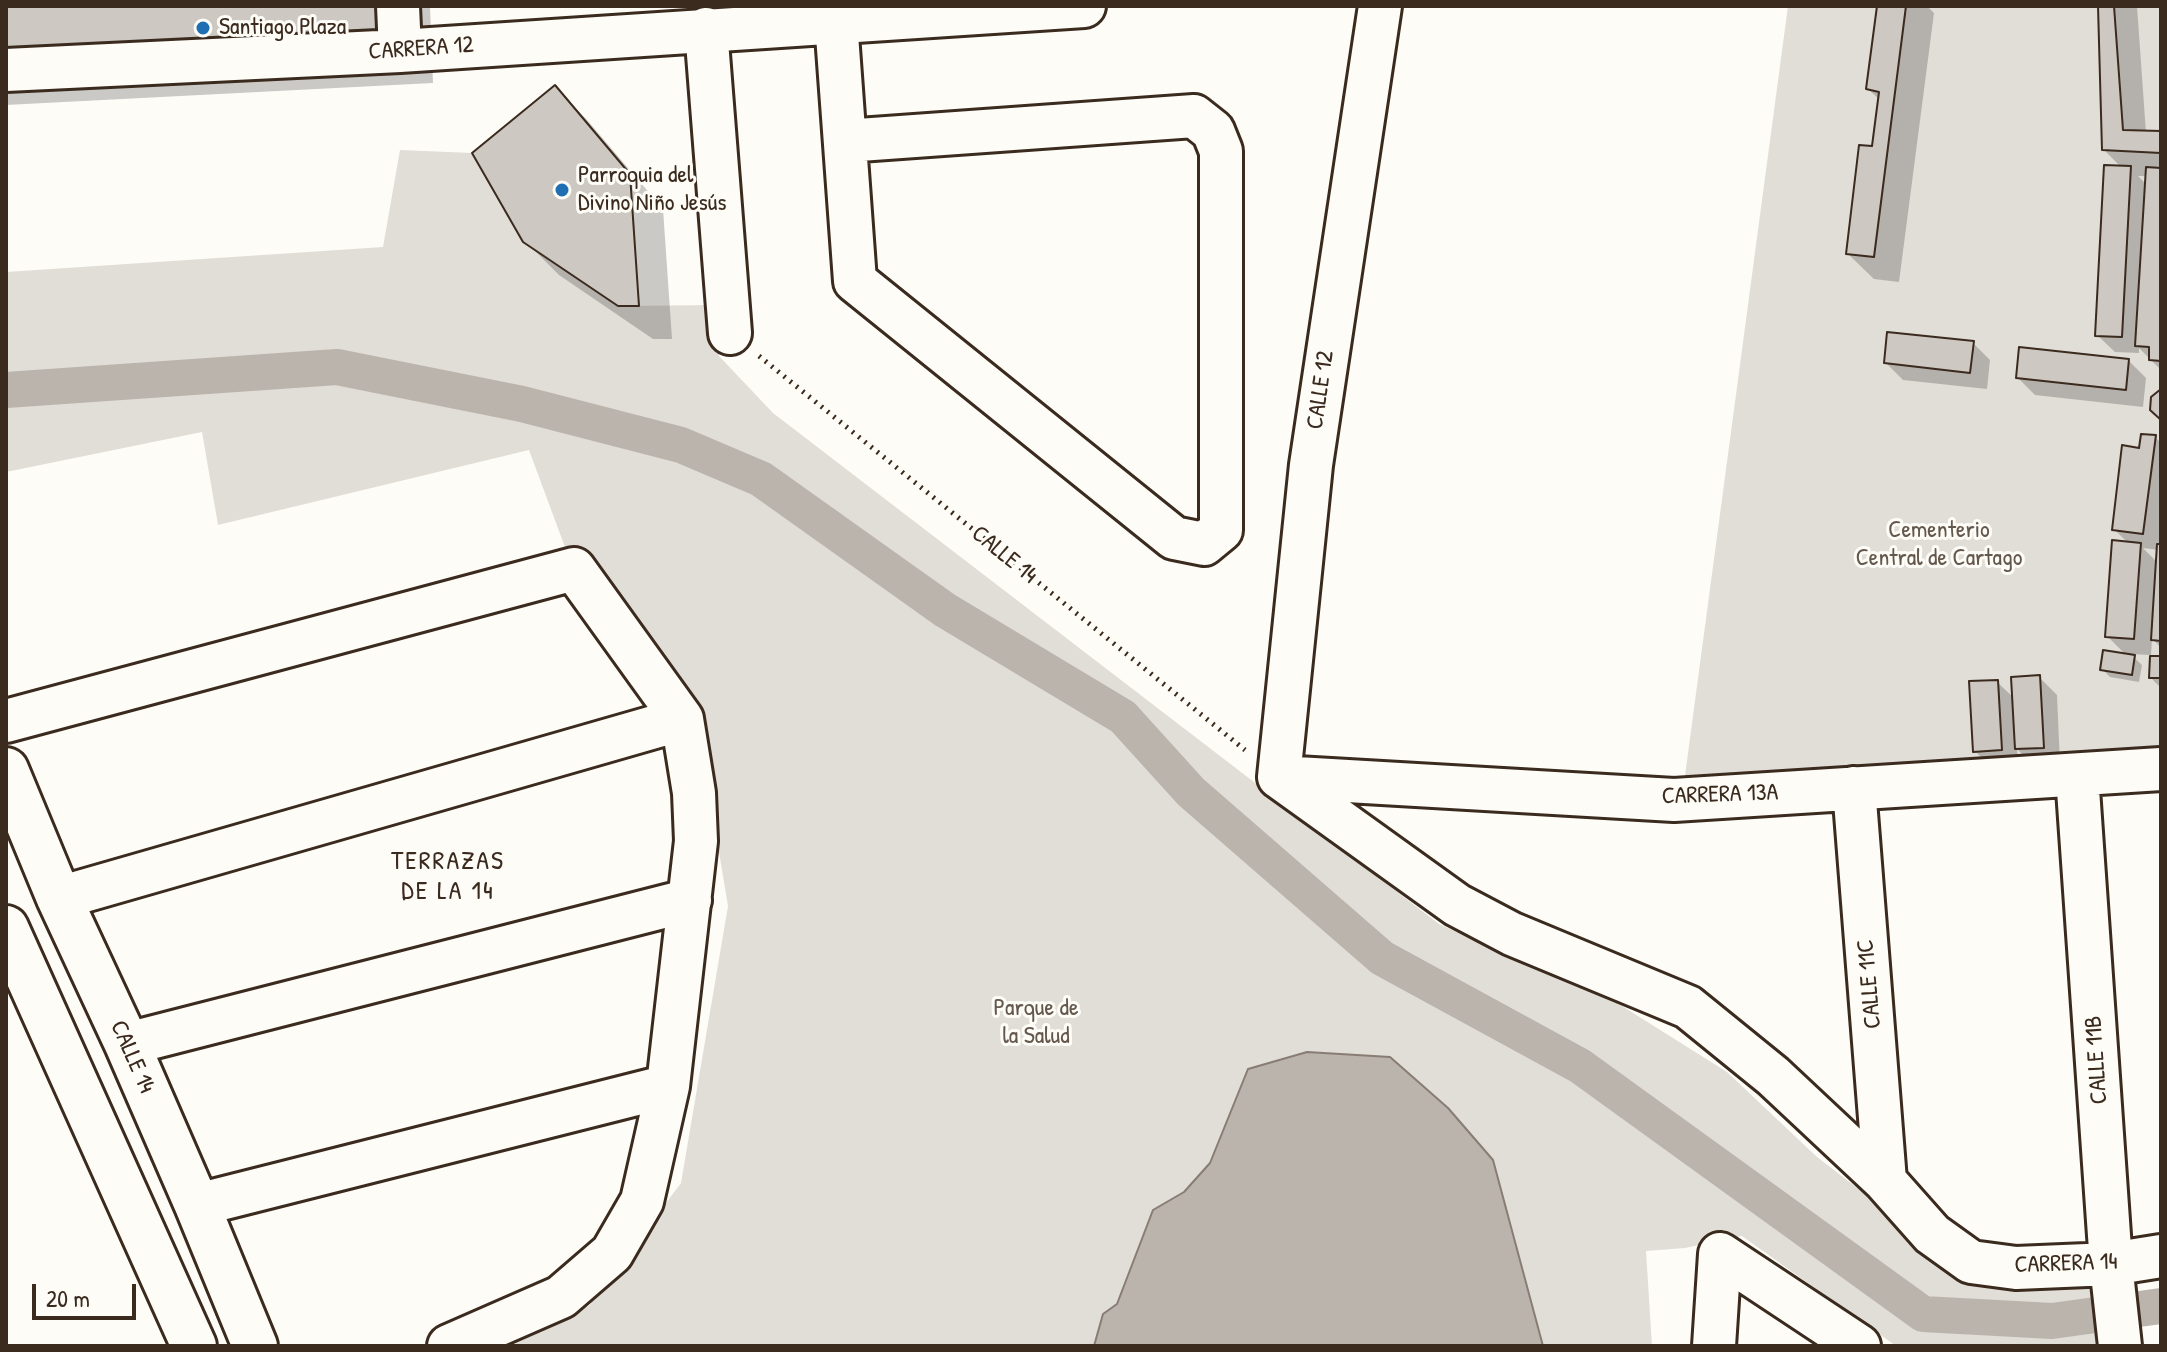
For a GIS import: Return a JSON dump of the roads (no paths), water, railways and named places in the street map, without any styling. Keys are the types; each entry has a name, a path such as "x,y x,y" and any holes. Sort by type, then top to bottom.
{"main road":[{"name":"CALLE 14","path":"6,770 59,898 197,1205 255,1346"},
{"path":"6,928 194,1346"}],"street":[{"path":"398,6 400,51"},
{"name":"CARRERA 12","path":"6,70 400,51 1084,6"},
{"name":"CALLE 12","path":"1279,777 1313,450 1380,6"},
{"path":"836,21 855,281 1174,538 1204,544 1221,530 1221,151 1213,131 1194,116 845,141"},
{"path":"706,29 730,333"},
{"path":"6,721 574,569 682,719 694,793 696,841 668,1086 642,1201 612,1253 561,1297 449,1346"},
{"path":"59,898 682,719"},
{"name":"CARRERA 13A","path":"1279,777 1674,800 2161,769"},
{"name":"CALLE 11B","path":"2077,775 2120,1346"},
{"path":"1279,777 1457,905 1512,934 1688,1007 1773,1076 1885,1181"},
{"name":"CALLE 11C","path":"1854,788 1885,1181"},
{"path":"127,1044 690,900"},
{"path":"197,1205 668,1086"},
{"name":"CARRERA 14","path":"1885,1181 1932,1234 1971,1262 2113,1276 2161,1256"},
{"path":"1714,1346 1720,1254 1859,1346"}],"waterway":[{"path":"6,390 337,367 522,404 681,445 761,479 945,610 1123,717 1191,792 1382,958 1580,1066 1923,1314 2052,1321 2161,1306"}],"place":[{"name":"Santiago Plaza","path":"203,28"},
{"name":"Parroquia del Divino Niño Jesús","path":"562,190"}],"district":[{"name":"TERRAZAS DE LA 14","path":"448,877"}],"park label":[{"name":"Cementerio Central de Cartago","path":"1939,545"},
{"name":"Parque de la Salud","path":"1036,1023"}]}
